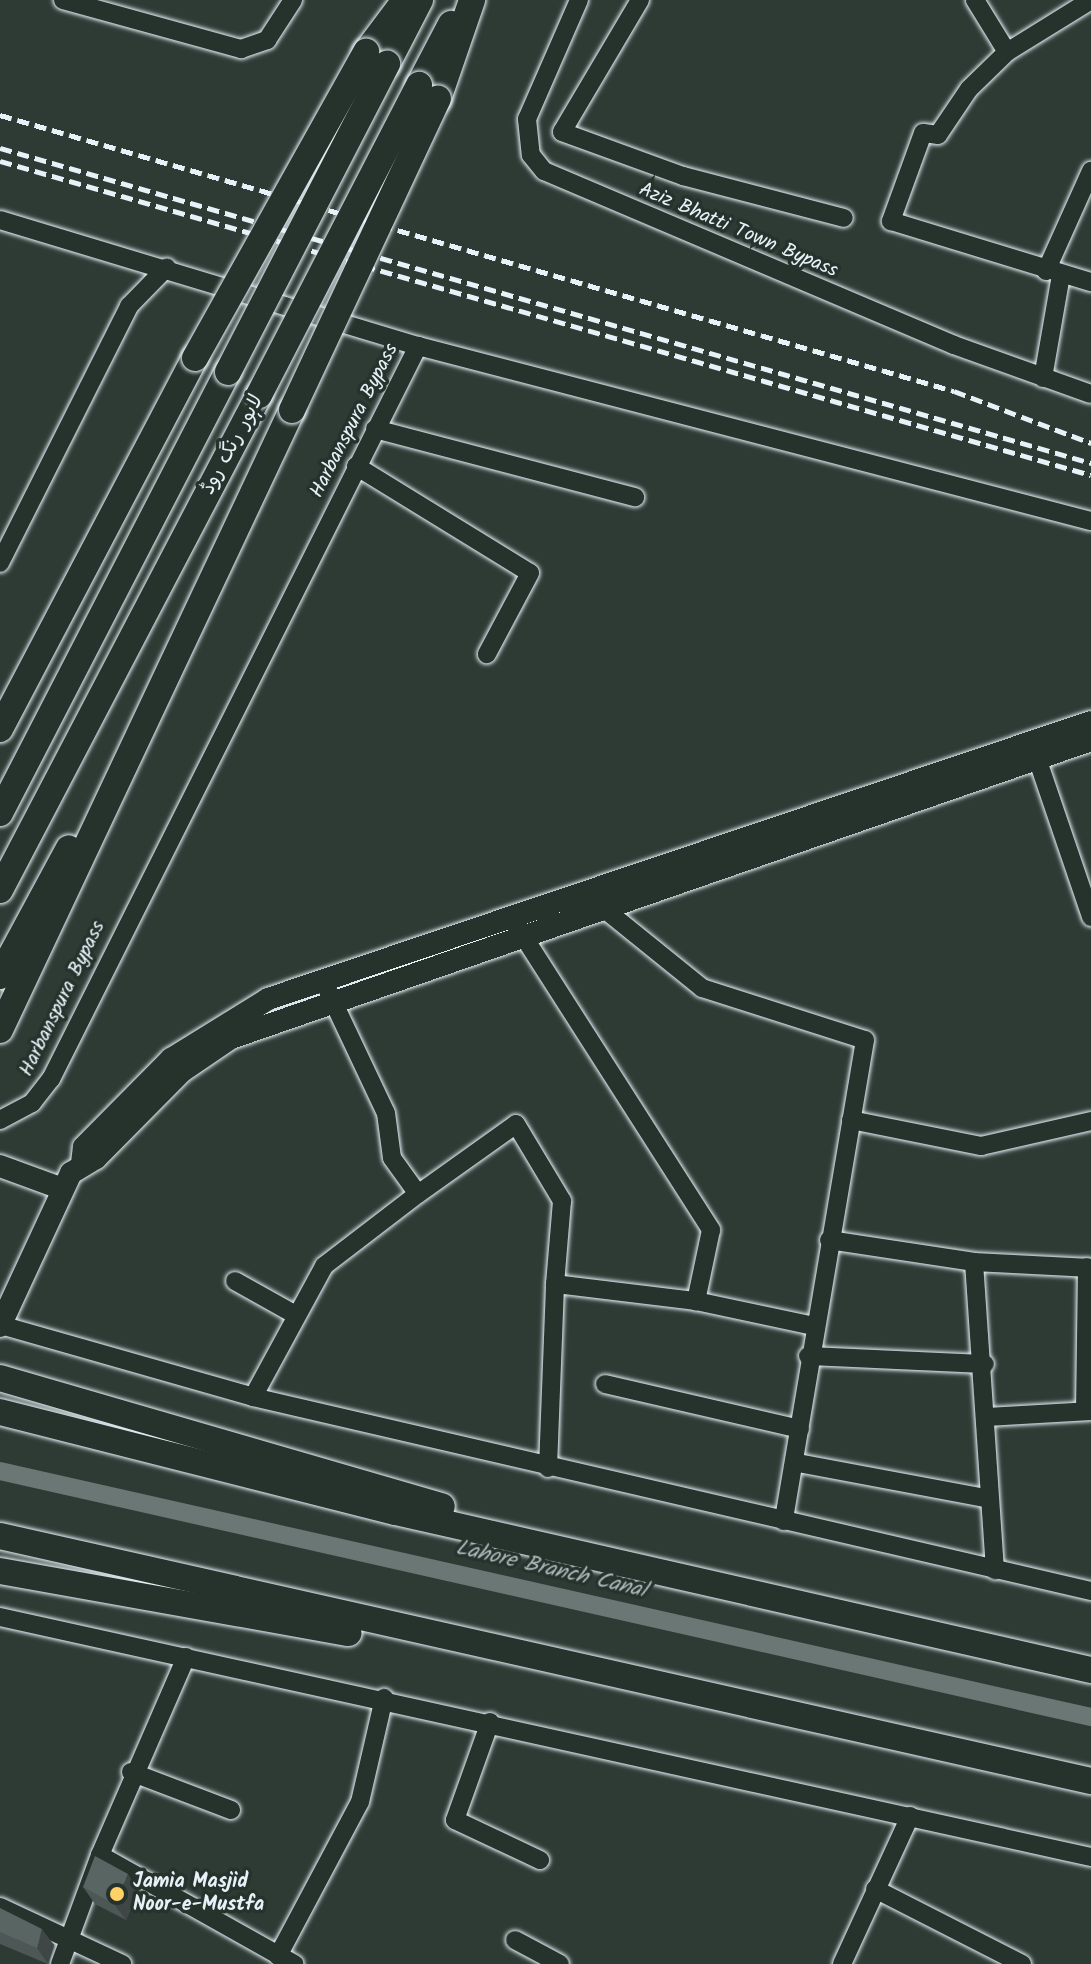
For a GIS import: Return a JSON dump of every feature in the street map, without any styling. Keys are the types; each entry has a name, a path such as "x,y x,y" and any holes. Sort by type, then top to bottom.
{"highway":[{"path":"0,729 195,358 377,58 405,0"},
{"name":"لاہور رنگ روڈ","path":"0,813 228,372 377,58 420,0"},
{"name":"لاہور رنگ روڈ","path":"0,890 259,395 428,92 464,0"},
{"path":"0,1030 124,756 292,410 428,92 472,0"},
{"path":"0,976 124,756"},
{"path":"0,1378 640,1566"},
{"path":"0,1412 640,1566 1091,1670"},
{"path":"0,1536 523,1659 1091,1781"},
{"path":"0,1571 189,1609 523,1659"}],"main road":[{"path":"520,928 584,897 1091,722"},
{"path":"0,1325 60,1188 82,1163 84,1147 171,1059 268,999 328,990 520,928 606,908 1038,761 1091,740"},
{"path":"0,1166 60,1188"}],"street":[{"path":"63,0 241,49 267,40 293,0"},
{"name":"Aziz Bhatti Town Bypass","path":"579,0 527,119 531,155 544,171 1043,378 1091,394"},
{"path":"640,0 562,132 683,176 844,218"},
{"path":"975,0 1007,52"},
{"path":"1091,0 1007,52 969,89 938,135 923,133 891,221 1091,282"},
{"path":"1043,378 1054,273 1091,171"},
{"path":"0,220 167,267 418,346"},
{"path":"0,563 129,306 167,267"},
{"name":"Harbanspura Bypass","path":"0,1120 32,1103 51,1079 418,346 1091,521"},
{"path":"375,429 635,497"},
{"path":"356,466 530,573 487,654"},
{"path":"1038,761 1091,917"},
{"path":"584,897 606,908 702,988 865,1040 808,1356 798,1463 784,1521"},
{"path":"520,928 711,1230 696,1301"},
{"path":"328,990 386,1113 392,1158 418,1194"},
{"path":"851,1120 981,1146 1091,1121"},
{"path":"253,1397 294,1314 324,1266 516,1124 562,1201 555,1284 548,1468"},
{"path":"829,1240 974,1262 1089,1268 1088,1411 987,1417"},
{"path":"974,1262 985,1364 995,1570"},
{"path":"235,1281 294,1314"},
{"path":"555,1284 696,1301 814,1326"},
{"path":"0,1325 253,1397 548,1468 1091,1591"},
{"path":"808,1356 985,1364"},
{"path":"605,1384 800,1429"},
{"path":"798,1463 990,1499"},
{"path":"0,1617 384,1698 1091,1857"},
{"path":"60,1964 131,1772 186,1657"},
{"path":"100,1855 286,1960 360,1802 384,1698"},
{"path":"490,1722 455,1820 540,1860"},
{"path":"131,1772 231,1810"},
{"path":"846,1963 875,1889 910,1816"},
{"path":"875,1889 1022,1964"},
{"path":"0,1907 70,1937 122,1964"},
{"path":"515,1940 560,1964"}],"building":[{"path":"95,1856 128,1874 114,1904 83,1887"},
{"path":"0,1908 42,1929 37,1948 0,1932"}],"waterway":[{"name":"Lahore Branch Canal","path":"0,1471 1091,1717"}],"railway":[{"path":"0,115 954,391 1091,443"},
{"path":"0,148 1091,463"},
{"path":"0,161 1091,475"}],"place":[{"name":"Jamia Masjid Noor-e-Mustfa","path":"117,1894"}]}
